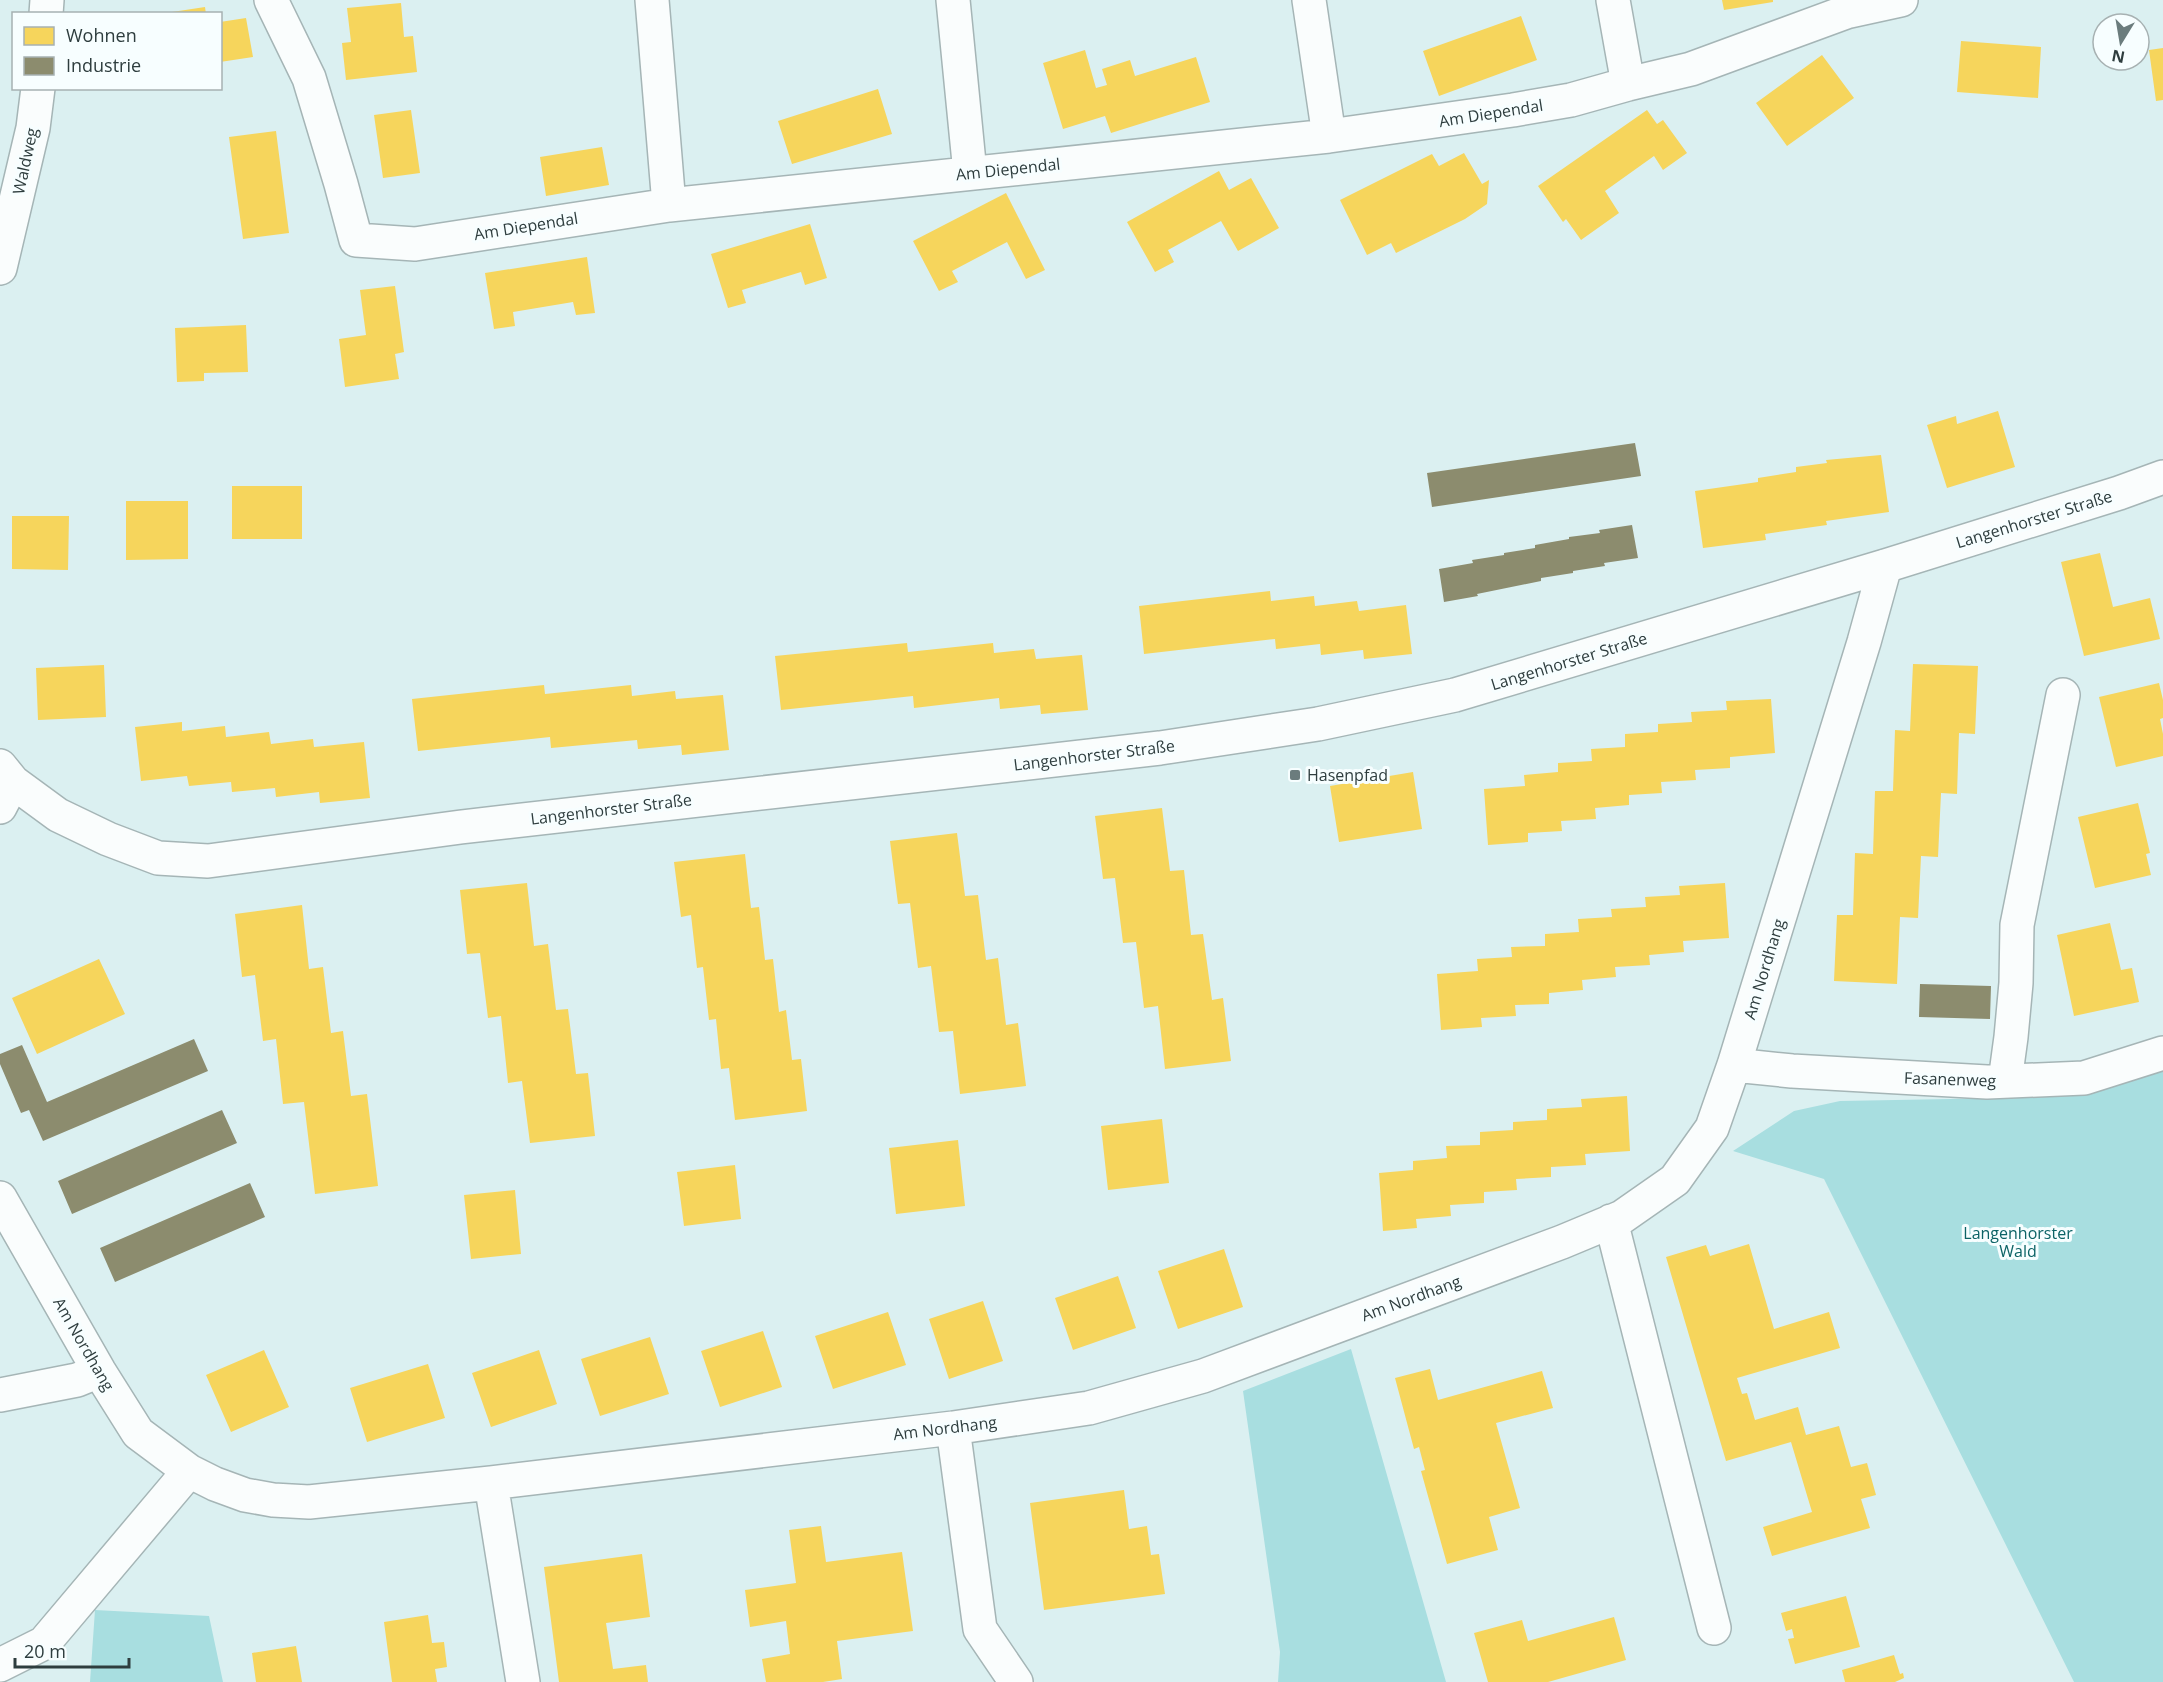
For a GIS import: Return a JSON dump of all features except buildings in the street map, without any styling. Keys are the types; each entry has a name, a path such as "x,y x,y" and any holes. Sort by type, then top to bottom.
{"street":[{"name":"Am Diependal","path":"271,0 309,78 356,240 415,244 669,205 1329,136 1571,100 1691,69 1846,12 1901,0"},
{"path":"652,0 669,205"},
{"path":"953,0 970,173"},
{"path":"1309,0 1329,136"},
{"path":"1613,0 1628,84"},
{"name":"Waldweg","path":"0,268 33,128 38,90"},
{"name":"Langenhorster Straße","path":"4,785 108,839 158,858 208,861 461,827 1160,748 1318,724 1455,695 1885,566 2163,477"},
{"name":"Am Nordhang","path":"0,1198 99,1371 138,1433 189,1471 245,1495 273,1500 309,1502 491,1483 953,1428 1089,1408 1203,1376 1562,1242 1622,1217 1675,1180 1712,1128 1734,1065 1864,642 1885,566"},
{"path":"2005,1081 2012,1037 2017,925 2063,695"},
{"name":"Fasanenweg","path":"1734,1065 1987,1082 2084,1078 2163,1053"},
{"path":"1611,1221 1714,1628"},
{"path":"0,1395 77,1380 99,1371"},
{"path":"953,1428 980,1629 1016,1682"},
{"path":"0,1665 44,1643 189,1471"},
{"path":"491,1483 523,1682"}],"green space":[{"name":"Langenhorster Wald","path":"2163,1069 2163,1682 2074,1682 1824,1179 1733,1151 1794,1111 1840,1101 2006,1098"},
{"path":"1351,1349 1446,1682 1278,1682 1280,1652 1243,1391"},
{"path":"95,1610 209,1616 223,1682 90,1682"}],"place":[{"name":"Hasenpfad","path":"1295,775"}]}
